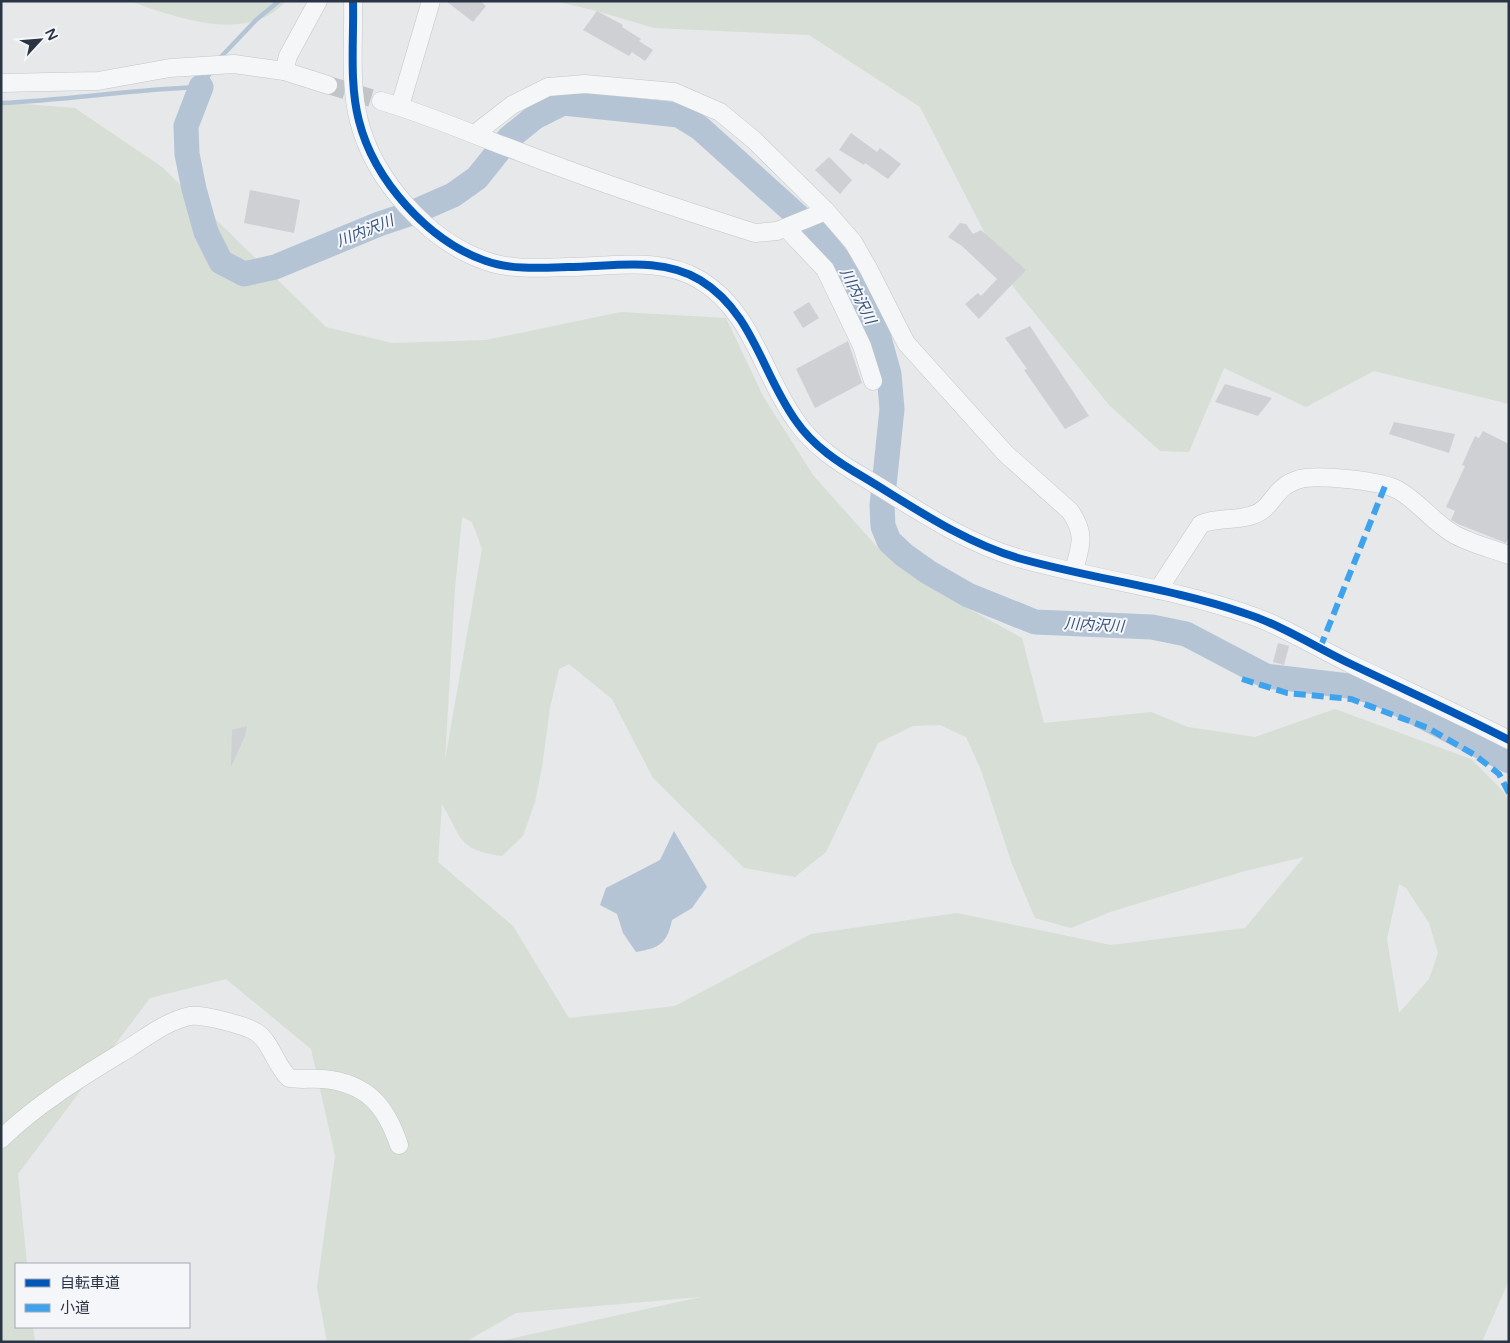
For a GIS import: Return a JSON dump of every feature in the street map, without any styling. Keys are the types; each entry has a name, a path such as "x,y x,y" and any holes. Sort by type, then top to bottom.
{"street":[{"path":"284,71 288,56 318,1"},
{"path":"353,1 354,84 358,118 377,166 397,193 426,225 454,247 488,262 525,268 639,264 673,268 699,279 720,295 737,312 756,343 795,420 812,440 840,463 954,531 1015,557 1158,590 1246,614 1509,740"},
{"path":"400,106 431,1"},
{"path":"1,83 98,82 170,68 208,64 234,64 284,71 328,85"},
{"path":"476,133 491,124 517,102 548,87 585,84 659,90 683,95 720,112 754,140 821,213 852,242 868,268 906,343 1006,454 1070,511 1077,522 1082,536 1074,570"},
{"path":"381,101 476,133 519,152 755,233 788,227 821,213"},
{"path":"788,227 825,269 862,346 873,381"},
{"path":"1158,590 1201,524 1212,520 1253,516 1265,509 1285,484 1303,478 1332,476 1396,488 1415,501 1453,533 1509,555"},
{"path":"1,1139 48,1101 91,1072 158,1030 191,1016 210,1017 254,1031 264,1039 280,1070 289,1078 324,1079 351,1086 371,1096 384,1109 400,1145"}],"shaded area":[{"path":"129,1 286,1 270,14 252,22 232,25 210,24 189,20"},
{"path":"554,1 1509,1 1509,404 1374,371 1306,407 1224,368 1189,452 1160,451 1109,405 1011,284 920,107 809,35 654,28 597,11"},
{"path":"1,102 75,108 162,167 326,327 392,343 486,340 621,312 726,318 763,396 813,475 879,549 940,593 1022,638 1044,723 1151,712 1188,727 1255,737 1335,709 1471,759 1502,790 1509,801 1509,1280 1482,1342 496,1342 701,1297 516,1313 465,1342 327,1342 317,1287 335,1156 311,1049 226,979 150,998 18,1174 27,1263 15,1263 15,1328 33,1328 35,1342 1,1342","holes":["462,517 472,522 482,549 445,760 455,589","569,664 612,699 653,778 744,868 795,877 826,852 878,743 913,726 940,725 966,737 981,770 1012,864 1035,918 1071,928 1110,912 1245,871 1304,857 1245,928 1111,945 957,913 811,934 675,1006 569,1018 513,926 438,862 442,804 463,840 476,850 502,856 523,836 535,802 550,708 559,669","1399,884 1406,888 1429,923 1438,953 1429,979 1399,1013 1387,939"]}],"water":[{"path":"674,831 707,887 692,908 672,920 668,935 661,944 651,949 636,952 623,933 617,914 600,905 606,888 660,860"}],"building":[{"path":"446,1 480,1 486,6 473,22"},
{"path":"597,11 623,25 622,27 641,39 639,41 653,50 645,61 632,52 629,56 583,30"},
{"path":"851,133 877,152 880,148 901,164 888,179 865,163 864,165 839,150"},
{"path":"829,157 852,180 840,194 815,170"},
{"path":"250,190 300,200 294,233 244,223"},
{"path":"960,223 966,224 973,234 981,230 1026,270 979,319 965,304 978,293 981,296 997,279 962,246 948,237"},
{"path":"809,302 819,318 803,328 793,312"},
{"path":"1030,326 1089,416 1065,429 1024,370 1027,369 1005,338"},
{"path":"848,341 862,383 815,408 796,369"},
{"path":"1225,384 1272,398 1258,416 1215,402"},
{"path":"1394,422 1455,434 1449,453 1389,434"},
{"path":"1483,431 1509,444 1509,537 1506,543 1451,520 1455,511 1446,507 1465,466 1462,465 1475,436 1479,438"},
{"path":"1278,643 1289,646 1284,665 1273,662"},
{"path":"247,726 245,736 231,767 232,730"}],"waterway":[{"path":"219,59 256,20 279,1"},
{"path":"1,103 201,87 212,70"},
{"name":"川内沢川","path":"201,87 186,126 187,154 194,189 206,232 221,262 244,274 275,267 453,195 477,178 509,138 535,117 563,103 679,115 700,128 820,236 848,272 879,338 889,374 892,409 882,505 883,526 889,541 904,555 928,572 968,595 1035,622 1152,627 1186,634 1266,676 1349,686 1375,692 1509,761"}],"tunnel":[{"path":"328,85 381,101"}],"marked path":[{"path":"1320,648 1385,486"},
{"path":"1242,679 1287,693 1351,699 1428,728 1475,755 1499,774 1509,793"}],"cycle path":[{"path":"353,1 354,92 359,121 366,143 390,186 406,206 444,239 465,252 486,261 506,266 537,268 652,265 669,268 700,280 718,293 745,326 784,403 810,438 846,466 939,523 978,543 1018,558 1160,590 1216,604 1258,618 1509,740"}]}
